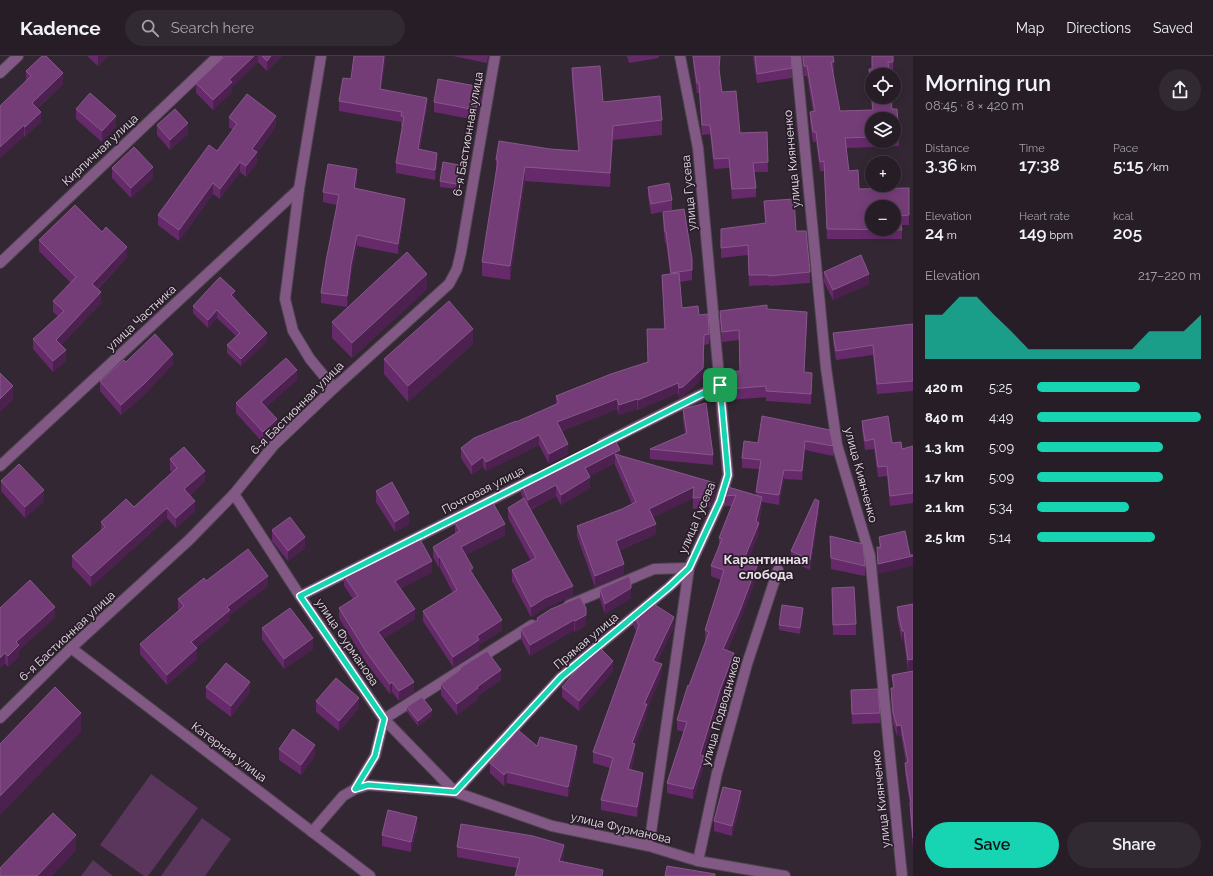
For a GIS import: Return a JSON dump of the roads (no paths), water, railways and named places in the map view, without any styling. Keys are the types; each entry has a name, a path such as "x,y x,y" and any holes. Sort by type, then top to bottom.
{"street":[{"path":"0,73 18,56"},
{"name":"Кирпичная улица","path":"0,263 218,56"},
{"path":"321,56 299,189 285,299 293,331 310,359 334,388"},
{"name":"6-я Бастионная улица","path":"0,718 71,648 189,540 234,494 274,445 334,388 449,284 457,269 461,252 495,56"},
{"name":"улица Гусева","path":"650,846 689,568 720,501 728,475 698,148 680,56"},
{"name":"улица Киянченко","path":"796,56 826,368 837,445 870,556 902,876"},
{"name":"улица Частника","path":"0,466 299,189"},
{"path":"592,450 720,385"},
{"name":"Почтовая улица","path":"300,596 542,474"},
{"name":"улица Фурманова","path":"234,494 300,596 384,719 455,792"},
{"path":"562,608 654,569 689,568"},
{"name":"Прямая улица","path":"455,792 561,677 669,587 689,568"},
{"name":"улица Подводников","path":"698,861 717,773 747,664 778,570"},
{"path":"355,789 375,756 384,719 542,618"},
{"name":"Катерная улица","path":"71,648 370,876"},
{"name":"улица Фурманова","path":"312,832 343,796 355,789 368,785 455,792 552,826 650,846 698,861 785,876"}],"district":[{"name":"Карантинная слобода","path":"766,566"}]}
